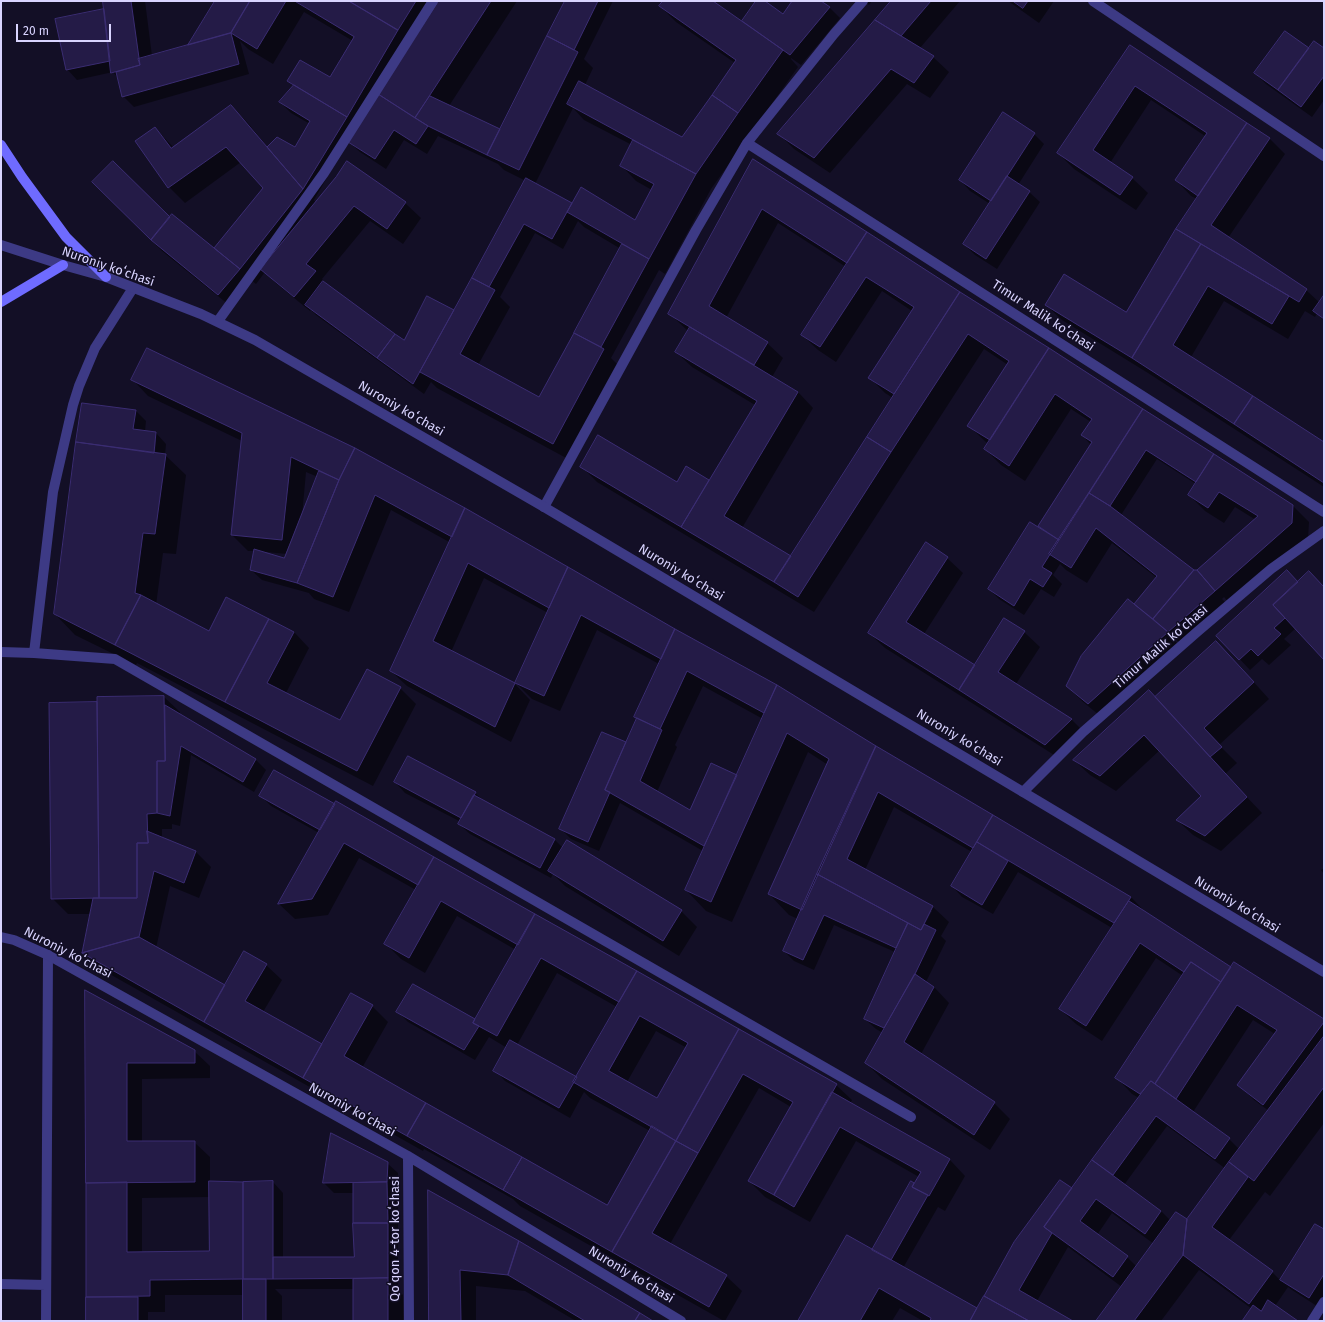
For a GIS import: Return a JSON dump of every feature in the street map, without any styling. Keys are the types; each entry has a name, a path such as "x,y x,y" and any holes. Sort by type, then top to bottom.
{"main road":[{"path":"1,145 22,177 66,237 106,277"},
{"path":"1,302 63,265"}],"street":[{"path":"218,321 324,173 433,1"},
{"path":"544,507 696,230 747,142 834,34 863,1"},
{"path":"1093,1 1324,156"},
{"name":"Timur Malik koʻchasi","path":"747,142 1324,512"},
{"name":"Nuroniy koʻchasi","path":"1,245 106,277 218,321 262,344 544,507 1324,972"},
{"path":"34,653 53,492 73,405 79,386 95,348 134,288"},
{"name":"Timur Malik koʻchasi","path":"1023,792 1083,732 1196,632 1271,569 1324,531"},
{"path":"1,652 34,653 115,660 911,1117"},
{"name":"Nuroniy koʻchasi","path":"1,937 14,940 48,955 408,1156 681,1321"},
{"path":"46,1321 48,955"},
{"name":"Qoʻqon 4-tor koʻchasi","path":"408,1156 409,1321"},
{"path":"1,1284 46,1285"},
{"path":"1312,1321 1324,1302"}],"building":[{"path":"103,1 131,1 140,65 111,73"},
{"path":"215,1 250,1 231,33 188,45"},
{"path":"250,1 286,1 257,49 231,33"},
{"path":"295,1 349,1 398,30 347,117 287,81 300,60 330,77 354,37"},
{"path":"349,1 416,1 398,30"},
{"path":"439,1 491,1 415,118 378,94"},
{"path":"565,1 598,1 574,50 547,36"},
{"path":"663,1 713,1 783,50 738,113 712,95 736,60 659,6"},
{"path":"756,1 765,1 783,14 792,1 821,1 830,7 790,55 742,21"},
{"path":"891,1 931,1 901,36 875,20"},
{"path":"1013,1 1028,1 1023,8"},
{"path":"104,9 110,61 66,70 55,19"},
{"path":"875,20 934,56 914,83 891,69 814,158 777,134"},
{"path":"1285,31 1309,48 1278,90 1254,73"},
{"path":"231,33 239,64 122,97 116,72 140,65 138,59"},
{"path":"547,36 578,52 519,170 487,155"},
{"path":"1314,41 1324,48 1324,76 1301,107 1278,90"},
{"path":"1130,45 1247,123 1198,196 1175,180 1207,133 1135,86 1093,150 1133,177 1120,195 1057,153"},
{"path":"579,81 682,137 712,95 738,113 696,174 567,104"},
{"path":"294,85 347,117 303,189 267,147 277,137 295,147 310,121 279,102"},
{"path":"378,94 428,126 416,144 394,130 375,159 348,142"},
{"path":"430,96 500,129 487,155 415,118"},
{"path":"231,105 303,189 240,269 214,248 263,188 226,147 168,188 135,141 155,127 171,148"},
{"path":"1003,112 1035,133 991,201 959,180"},
{"path":"1247,123 1270,138 1211,225 1307,289 1299,302 1176,229"},
{"path":"633,140 696,174 649,259 567,212 581,187 635,220 654,184 620,166"},
{"path":"753,159 867,232 847,263 762,209 709,306 768,342 754,365 668,314"},
{"path":"113,161 170,217 151,240 92,182"},
{"path":"347,161 406,202 387,229 354,206 306,264 316,271 294,297 260,269 336,177"},
{"path":"1007,176 1030,191 986,259 963,244"},
{"path":"526,178 572,203 552,239 524,224 489,287 472,278"},
{"path":"172,214 240,269 218,295 151,240"},
{"path":"1176,229 1201,244 1132,358 1045,305 1064,274 1126,312"},
{"path":"867,232 960,292 894,394 868,378 914,307 866,277 820,347 801,335"},
{"path":"622,244 649,259 601,347 574,333"},
{"path":"1201,244 1289,296 1272,324 1208,286 1173,345 1253,396 1234,424 1132,358"},
{"path":"472,278 495,290 460,354 539,397 574,333 604,349 553,444 420,372"},
{"path":"323,281 395,334 377,358 305,305"},
{"path":"960,292 1049,348 990,440 967,426 1009,361 968,334 891,452 867,437"},
{"path":"1324,295 1324,319 1313,311"},
{"path":"427,296 454,310 413,384 377,358 395,334 404,340"},
{"path":"690,327 798,392 724,516 791,556 774,582 681,527 757,401 675,352"},
{"path":"147,348 355,448 339,480 291,457 282,540 231,535 242,433 131,380"},
{"path":"1049,348 1143,409 1059,540 1038,526 1092,442 1081,435 1092,419 1055,394 1009,466 984,449"},
{"path":"1253,396 1324,442 1324,483 1234,424"},
{"path":"82,403 136,410 133,429 156,432 154,453 76,442"},
{"path":"1143,409 1214,454 1196,482 1146,450 1110,506 1089,493"},
{"path":"598,435 677,482 686,466 709,480 681,527 580,467"},
{"path":"867,437 891,452 798,597 774,582"},
{"path":"76,442 166,454 155,534 143,533 135,593 141,595 115,645 54,614"},
{"path":"355,448 465,508 452,537 375,495 333,597 297,583 339,480"},
{"path":"1214,454 1293,505 1292,523 1215,591 1197,570 1258,516 1219,492 1208,508 1188,495"},
{"path":"319,471 339,480 297,583 250,570 254,549 284,558"},
{"path":"1089,493 1110,506 1194,570 1153,619 1134,604 1157,576 1096,528 1071,568 1049,554"},
{"path":"465,508 568,567 549,608 468,563 433,641 515,683 495,727 390,671"},
{"path":"1030,522 1059,540 1042,567 1052,573 1043,587 1030,579 1014,606 988,589"},
{"path":"926,542 948,557 906,622 975,665 959,690 868,633"},
{"path":"568,567 675,629 661,659 581,615 544,696 515,683"},
{"path":"1194,570 1197,570 1215,591 1168,632 1153,619"},
{"path":"1287,570 1298,582 1273,605 1285,618 1274,628 1281,634 1258,656 1251,649 1239,660 1216,636"},
{"path":"1309,571 1324,587 1324,660 1273,605"},
{"path":"141,595 209,631 226,597 269,619 225,702 115,645"},
{"path":"1128,599 1168,632 1088,704 1066,686 1081,656"},
{"path":"1004,618 1025,631 998,672 1072,719 1045,745 959,690"},
{"path":"269,619 294,632 267,683 340,720 367,669 401,687 357,771 225,702"},
{"path":"675,629 777,685 764,713 687,671 660,729 634,717"},
{"path":"1216,641 1254,682 1204,728 1222,747 1210,757 1155,697"},
{"path":"777,685 876,746 802,910 768,894 829,759 787,733 711,902 685,890"},
{"path":"1149,690 1247,797 1205,836 1176,820 1201,796 1144,735 1100,776 1073,760"},
{"path":"164,696 165,761 157,761 157,813 147,814 148,843 137,843 137,898 99,898 97,697"},
{"path":"97,702 99,898 51,899 49,703"},
{"path":"165,705 256,759 243,782 181,746 170,816 157,813 157,761 165,761"},
{"path":"637,718 662,730 640,781 690,810 711,763 737,775 704,846 605,790"},
{"path":"602,732 626,742 605,790 610,792 588,842 559,829"},
{"path":"876,746 993,815 973,848 878,792 847,859 933,906 921,930 817,874"},
{"path":"408,756 476,792 461,818 394,782"},
{"path":"274,770 335,804 320,830 259,796"},
{"path":"474,795 555,839 540,868 458,824"},
{"path":"336,801 434,857 418,885 344,843 312,899 278,904"},
{"path":"993,815 1131,897 1114,923 977,842"},
{"path":"147,831 196,851 184,883 154,871 139,937 82,953 93,898 137,898 137,843 148,843"},
{"path":"567,840 682,910 663,941 548,871"},
{"path":"977,842 1008,861 982,905 951,886"},
{"path":"434,857 535,914 518,945 441,901 409,958 384,944"},
{"path":"817,874 908,923 896,948 824,915 803,960 783,951"},
{"path":"1129,901 1231,967 1221,982 1191,962 1184,972 1140,943 1086,1026 1059,1009"},
{"path":"535,914 637,971 619,1002 541,958 497,1036 473,1023"},
{"path":"908,923 921,930 924,924 936,930 915,974 884,1028 864,1019"},
{"path":"139,937 225,985 204,1022 82,953"},
{"path":"244,951 267,964 245,1001 322,1044 303,1078 204,1022"},
{"path":"1191,962 1221,982 1155,1084 1151,1081 1140,1094 1115,1078"},
{"path":"1234,962 1324,1019 1324,1022 1263,1105 1237,1085 1277,1030 1237,1005 1176,1099 1155,1084"},
{"path":"637,971 739,1029 676,1141 573,1082","holes":["640,1016 688,1043 657,1098 609,1071"]},
{"path":"915,974 934,987 904,1042 995,1102 974,1135 865,1063"},
{"path":"413,984 475,1019 473,1023 479,1026 464,1050 396,1012"},
{"path":"85,990 195,1050 195,1063 127,1063 127,1141 195,1141 195,1182 86,1183"},
{"path":"351,993 373,1005 344,1056 426,1103 407,1136 303,1078"},
{"path":"739,1029 837,1084 774,1195 748,1181 793,1102 743,1074 698,1153 676,1141"},
{"path":"1324,1036 1324,1087 1254,1181 1229,1162"},
{"path":"510,1040 577,1077 559,1108 493,1071"},
{"path":"1151,1081 1230,1138 1215,1159 1156,1116 1113,1175 1092,1160"},
{"path":"832,1092 950,1159 929,1196 912,1187 921,1172 840,1127 794,1207 774,1195"},
{"path":"426,1103 522,1157 503,1190 407,1136"},
{"path":"652,1126 676,1141 612,1252 503,1190 522,1157 607,1205"},
{"path":"331,1133 388,1162 387,1182 323,1183"},
{"path":"676,1141 698,1153 652,1233 727,1275 709,1307 612,1252"},
{"path":"1092,1160 1161,1211 1145,1234 1096,1199 1080,1221 1128,1256 1113,1277 1044,1227"},
{"path":"1229,1162 1248,1177 1212,1227 1273,1271 1249,1304 1183,1255 1187,1219"},
{"path":"1060,1180 1072,1188 1044,1227 1052,1233 1019,1290 1073,1321 1029,1321 984,1296 1014,1242"},
{"path":"209,1181 243,1182 243,1279 150,1280 150,1296 86,1297 86,1183 127,1182 127,1252 209,1251"},
{"path":"273,1181 273,1279 243,1279 243,1182"},
{"path":"911,1181 914,1183 912,1187 928,1195 891,1260 872,1250"},
{"path":"387,1182 388,1223 353,1223 353,1183"},
{"path":"428,1190 519,1241 508,1275 460,1270 461,1321 429,1321"},
{"path":"1176,1212 1187,1219 1183,1255 1134,1321 1096,1321"},
{"path":"353,1223 388,1223 388,1278 273,1279 273,1257 354,1257"},
{"path":"1315,1224 1324,1229 1324,1274 1309,1298 1280,1280"},
{"path":"847,1235 977,1308 970,1321 930,1321 931,1318 879,1288 860,1321 798,1321"},
{"path":"519,1241 640,1313 635,1321 585,1321 508,1275"},
{"path":"388,1278 388,1321 353,1321 353,1279"},
{"path":"243,1279 266,1279 266,1321 243,1321"},
{"path":"984,1296 1029,1321 970,1321"},
{"path":"86,1297 138,1297 138,1321 86,1321"},
{"path":"1268,1300 1298,1321 1242,1321 1253,1305 1261,1311"},
{"path":"640,1313 653,1321 635,1321"}]}
